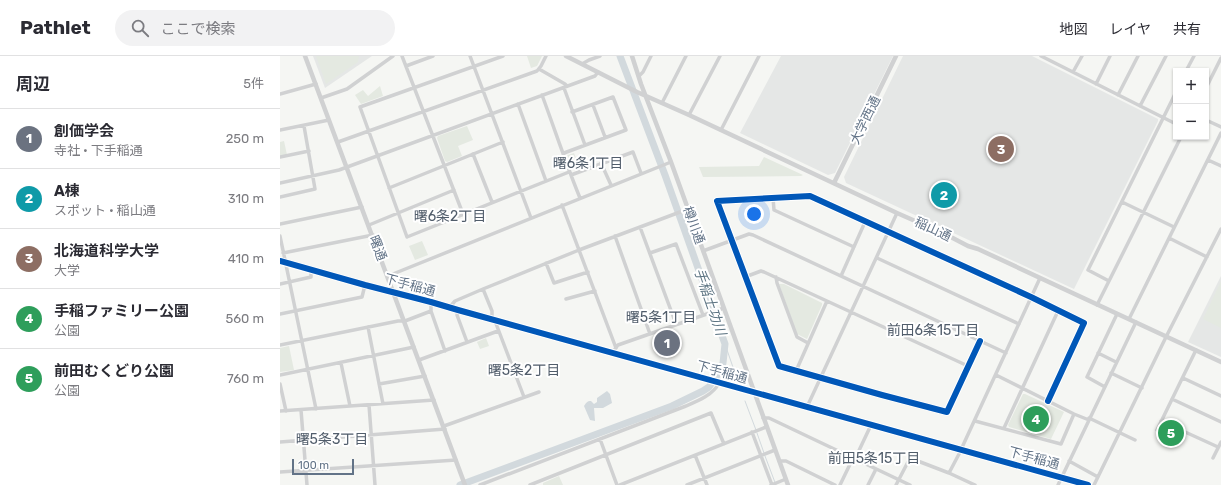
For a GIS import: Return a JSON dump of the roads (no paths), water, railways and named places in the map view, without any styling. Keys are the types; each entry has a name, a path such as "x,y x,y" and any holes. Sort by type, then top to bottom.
{"street":[{"name":"曙通","path":"305,56 466,485"},
{"path":"321,98 347,89 392,56"},
{"path":"402,56 463,214"},
{"path":"406,66 432,56"},
{"path":"470,56 531,218"},
{"path":"503,56 360,107 407,237 546,181 632,152 641,173"},
{"path":"338,142 537,71 546,56"},
{"name":"稲山通","path":"566,56 622,85 1221,362"},
{"path":"582,64 600,56"},
{"name":"樽川通","path":"632,56 788,485"},
{"path":"639,76 643,72 651,56"},
{"path":"662,103 686,56"},
{"path":"689,115 720,56"},
{"path":"720,130 759,56"},
{"name":"大学西通","path":"834,183 896,56"},
{"path":"1040,56 1173,122"},
{"path":"1050,61 1053,56"},
{"path":"1073,72 1082,56"},
{"path":"1096,84 1110,56"},
{"path":"1118,95 1138,56"},
{"path":"1140,106 1166,56"},
{"path":"1188,68 1194,56"},
{"path":"1209,82 1221,58"},
{"path":"539,69 565,84 572,112 585,145"},
{"path":"280,183 347,168 595,76 598,72"},
{"path":"280,94 316,84"},
{"path":"542,96 580,198"},
{"path":"564,153 626,130 613,98 572,112"},
{"path":"1109,281 1088,270 1173,98"},
{"path":"518,104 546,181"},
{"path":"593,105 605,138"},
{"path":"280,130 329,120"},
{"path":"1209,122 1221,128"},
{"path":"280,197 315,189 304,126"},
{"path":"1129,319 1221,133"},
{"path":"1097,304 1180,140"},
{"path":"389,188 502,142"},
{"path":"280,157 309,151"},
{"path":"473,154 492,202"},
{"path":"1208,160 1221,166"},
{"path":"388,276 671,162"},
{"path":"601,163 611,186"},
{"path":"369,225 454,190"},
{"path":"980,341 947,412 779,366 718,201 810,196 1031,297 1084,323 1048,401"},
{"path":"773,198 774,210 854,247"},
{"path":"1122,202 1174,227"},
{"path":"562,205 616,348"},
{"path":"280,224 362,207"},
{"path":"449,308 455,301 483,289 579,250 688,209"},
{"path":"807,407 898,213"},
{"path":"840,276 866,222"},
{"path":"640,227 676,324"},
{"path":"1094,485 1221,228"},
{"path":"703,251 749,234 754,235 1006,353"},
{"path":"283,253 373,235"},
{"path":"280,236 283,262 290,282 316,409"},
{"path":"615,236 650,334"},
{"path":"1169,238 1207,257"},
{"path":"650,253 676,244 703,315"},
{"path":"877,258 1019,324"},
{"name":"下手稲通","path":"283,262 1088,485"},
{"path":"546,263 554,282 588,272"},
{"path":"280,284 311,277 311,270"},
{"path":"746,277 761,271 776,277 827,302 968,366"},
{"path":"776,277 797,337 808,343"},
{"path":"950,473 962,450 1040,278"},
{"path":"280,314 362,297 365,285"},
{"path":"483,289 492,310 493,320 524,397"},
{"path":"566,299 595,291"},
{"path":"431,302 431,311 445,350"},
{"path":"796,371 827,302"},
{"path":"614,354 618,345 724,308"},
{"path":"458,310 457,315 467,342"},
{"path":"280,345 404,320 431,311"},
{"path":"1004,428 1058,311"},
{"path":"1105,387 1087,376 1117,314"},
{"path":"1058,485 1136,322"},
{"path":"368,327 383,404"},
{"path":"419,360 498,331"},
{"path":"280,375 414,347"},
{"path":"1157,430 1196,350"},
{"path":"1098,353 1116,362"},
{"path":"341,362 350,406"},
{"path":"1111,373 1142,388"},
{"path":"996,375 1074,414 1120,432 1135,440"},
{"path":"379,384 425,376"},
{"path":"1183,378 1221,396"},
{"path":"480,485 697,402 716,388 719,383"},
{"path":"280,384 286,411"},
{"path":"280,442 444,427 539,392"},
{"path":"280,411 434,400"},
{"path":"1172,400 1221,422"},
{"path":"369,405 375,485"},
{"path":"301,410 307,485"},
{"path":"530,485 711,413 724,444"},
{"path":"975,421 1061,444 1074,414"},
{"path":"763,418 769,418 910,485"},
{"path":"1162,421 1218,447"},
{"path":"840,485 871,425"},
{"path":"620,485 766,426"},
{"path":"755,431 773,484 786,479"},
{"path":"600,439 617,485"},
{"path":"1213,458 1221,442"},
{"path":"687,485 775,450"},
{"path":"695,455 707,485"},
{"path":"896,485 910,458 950,473 975,485"},
{"path":"280,472 456,460"},
{"path":"779,461 786,462 835,485"},
{"path":"1069,461 1098,477"},
{"path":"868,485 876,469"}],"waterway":[{"name":"手稲土功川","path":"460,485 672,406 709,387 720,371 723,363 725,344 665,175 620,56"},
{"path":"725,344 737,379"},
{"path":"745,401 756,430"},
{"path":"757,433 764,453"},
{"path":"765,456 776,485"}],"place":[{"name":"北海道科学大学","path":"1001,149"},
{"name":"A棟","path":"944,195"},
{"name":"創価学会","path":"667,343"},
{"name":"手稲ファミリー公園","path":"1036,419"},
{"name":"前田むくどり公園","path":"1171,433"}],"district":[{"name":"曙6条1丁目","path":"588,163"},
{"name":"曙6条2丁目","path":"450,216"},
{"name":"曙5条1丁目","path":"661,317"},
{"name":"前田6条15丁目","path":"933,330"},
{"name":"曙5条2丁目","path":"524,370"},
{"name":"曙5条3丁目","path":"332,439"},
{"name":"前田5条15丁目","path":"874,458"}]}
